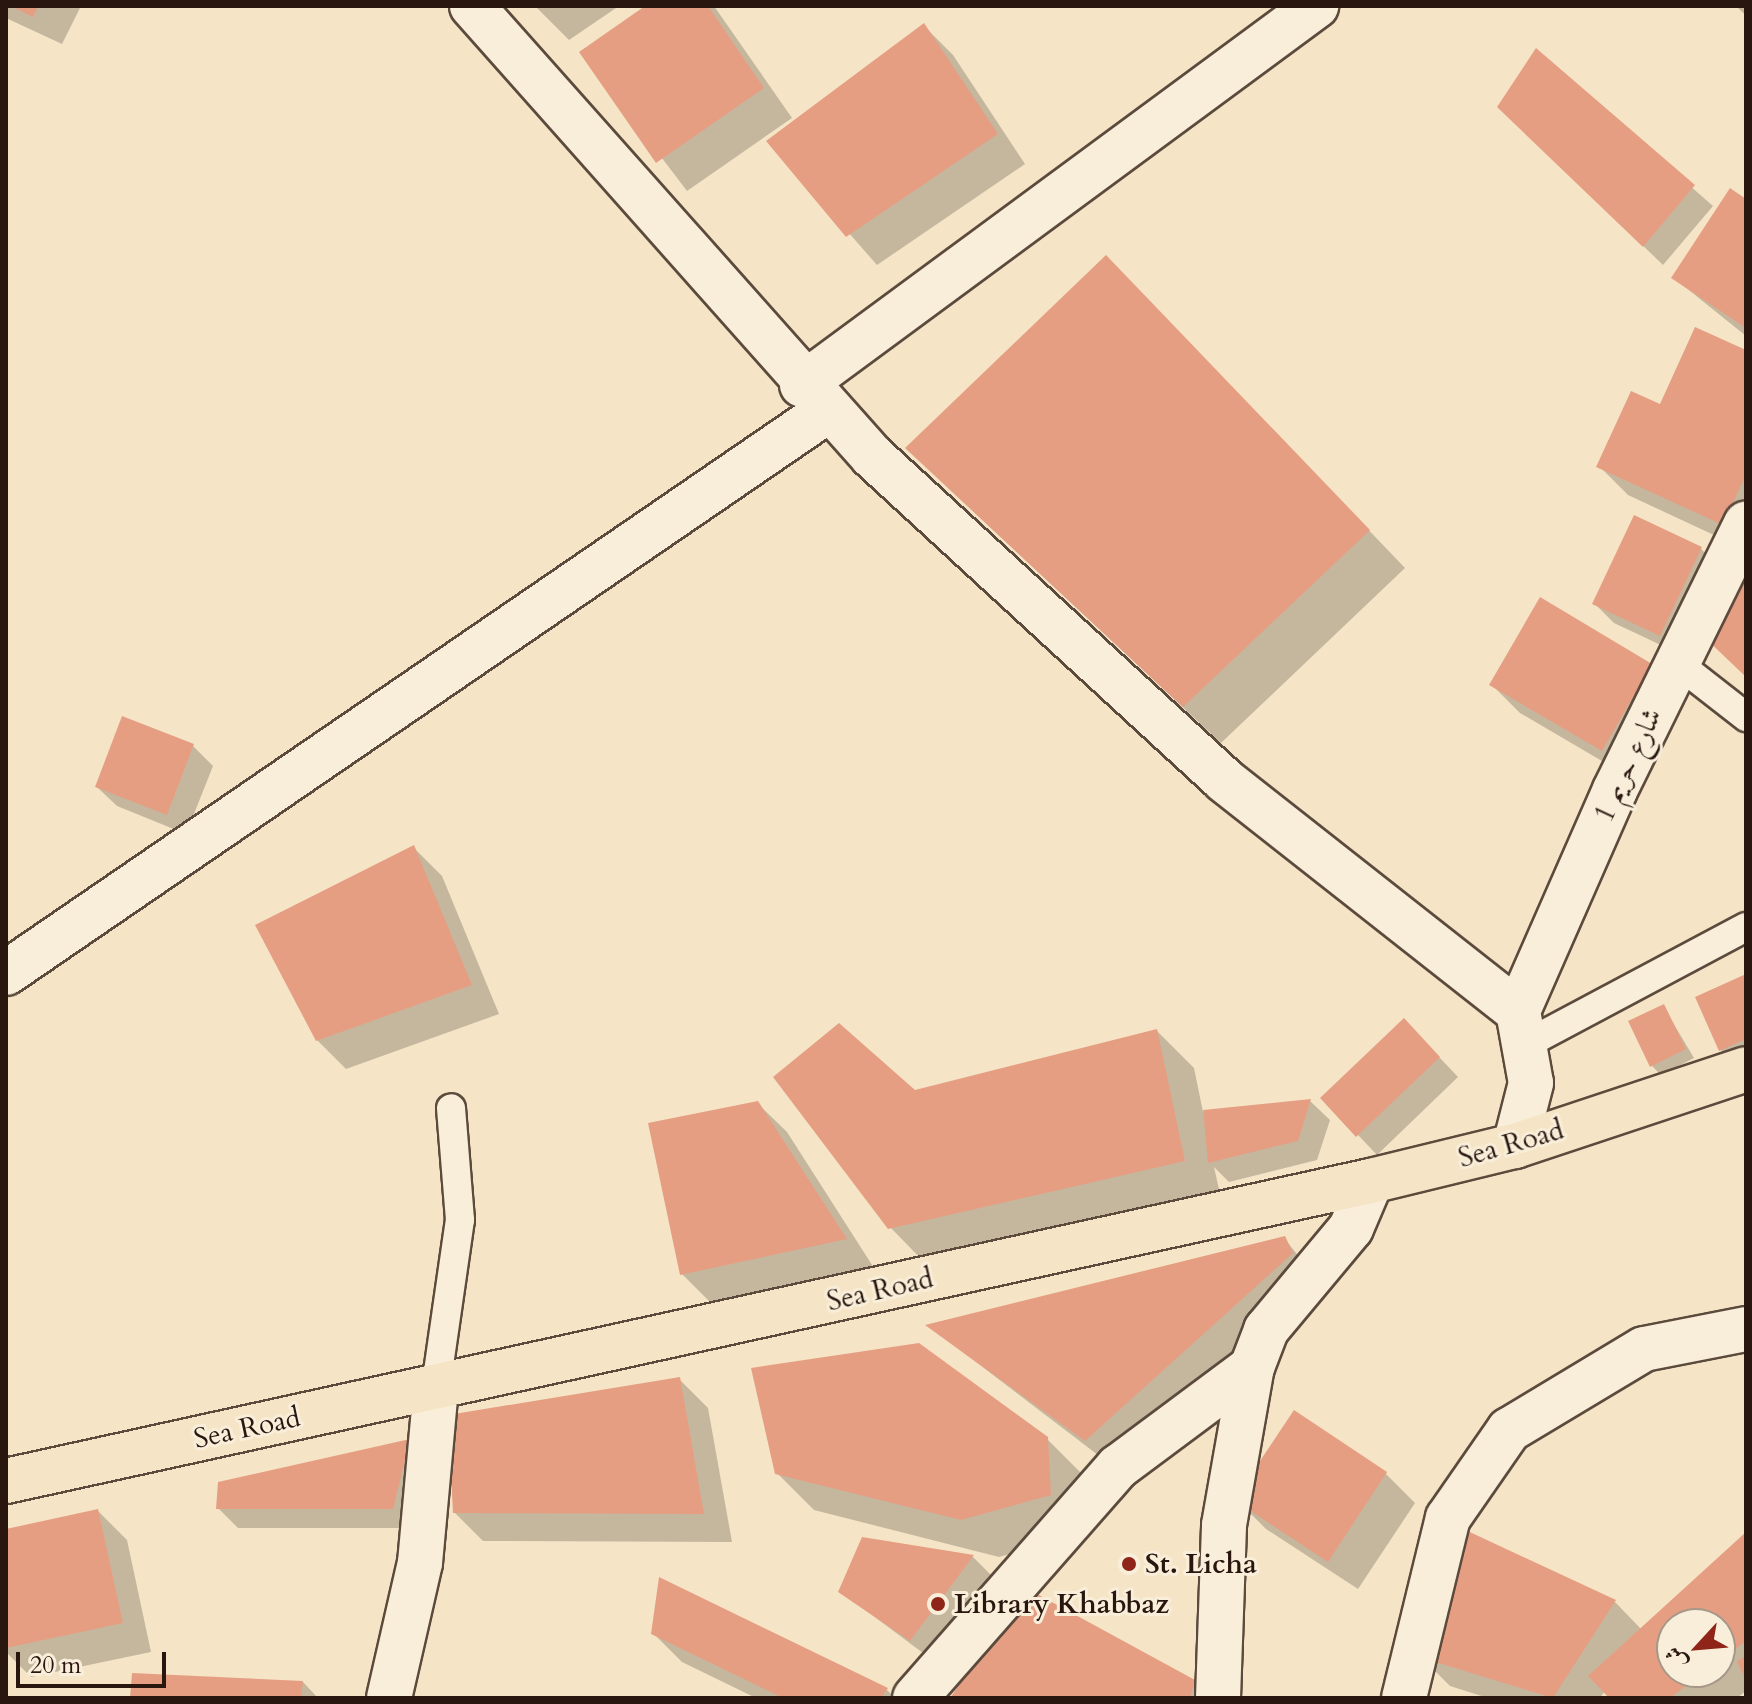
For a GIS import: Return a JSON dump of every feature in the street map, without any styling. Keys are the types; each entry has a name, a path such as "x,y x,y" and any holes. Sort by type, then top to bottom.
{"main road":[{"name":"Sea Road","path":"6,1481 1371,1181 1515,1146 1746,1069"}],"street":[{"path":"472,6 815,398 1224,780 1523,1027 1531,1083 1515,1146"},
{"path":"6,973 815,398 1316,6"},
{"name":"شارع حريم 1","path":"1523,1027 1677,663 1746,524"},
{"path":"1218,1698 1224,1525 1252,1367 1266,1330 1351,1228 1371,1181"},
{"path":"1404,1698 1448,1518 1509,1430 1644,1349 1746,1329"},
{"path":"915,1698 1118,1467 1252,1367"},
{"path":"389,1698 420,1563 436,1386"}],"lane":[{"path":"1677,663 1746,717"},
{"path":"1523,1027 1746,927"},
{"path":"436,1386 460,1220 451,1108"}],"building":[{"path":"11,6 38,6 33,17"},
{"path":"645,6 708,6 764,88 656,163 579,52"},
{"path":"924,23 998,134 846,237 766,141"},
{"path":"1536,48 1695,185 1643,247 1497,107"},
{"path":"1730,188 1746,199 1746,328 1671,278"},
{"path":"1106,255 1370,530 1183,707 905,448"},
{"path":"1695,327 1746,350 1746,474 1723,525 1596,467 1631,391 1660,404"},
{"path":"1634,515 1702,547 1660,636 1592,604"},
{"path":"1746,553 1746,677 1702,635"},
{"path":"1540,597 1652,664 1602,751 1489,685"},
{"path":"122,716 194,744 167,815 95,787"},
{"path":"414,845 472,985 316,1041 255,925"},
{"path":"1746,974 1746,1039 1719,1051 1695,997"},
{"path":"1664,1004 1686,1049 1650,1067 1628,1021"},
{"path":"1404,1018 1440,1057 1356,1137 1320,1098"},
{"path":"839,1023 915,1090 1157,1029 1185,1161 888,1229 773,1077"},
{"path":"1311,1099 1298,1141 1208,1163 1203,1110"},
{"path":"758,1101 847,1239 680,1275 648,1123"},
{"path":"1285,1236 1293,1253 1085,1441 925,1325"},
{"path":"919,1343 1048,1437 1051,1495 961,1520 775,1474 751,1368"},
{"path":"680,1377 704,1514 453,1513 448,1415"},
{"path":"1294,1410 1387,1472 1328,1562 1234,1500"},
{"path":"410,1439 393,1509 216,1509 218,1482"},
{"path":"98,1509 123,1623 6,1648 6,1529"},
{"path":"1459,1527 1616,1600 1553,1698 1419,1657"},
{"path":"1746,1532 1746,1641 1736,1648 1736,1608 1663,1608"},
{"path":"862,1537 974,1555 910,1641 838,1592"},
{"path":"659,1577 888,1688 881,1698 783,1698 651,1634"},
{"path":"1026,1588 1195,1680 1190,1698 950,1698"},
{"path":"1656,1614 1656,1688 1683,1688 1670,1698 1609,1698 1588,1676"},
{"path":"1746,1655 1746,1681 1737,1662"},
{"path":"132,1673 303,1681 301,1698 130,1698"}],"place":[{"name":"St. Licha","path":"1129,1564"},
{"name":"Library Khabbaz","path":"938,1604"}]}
